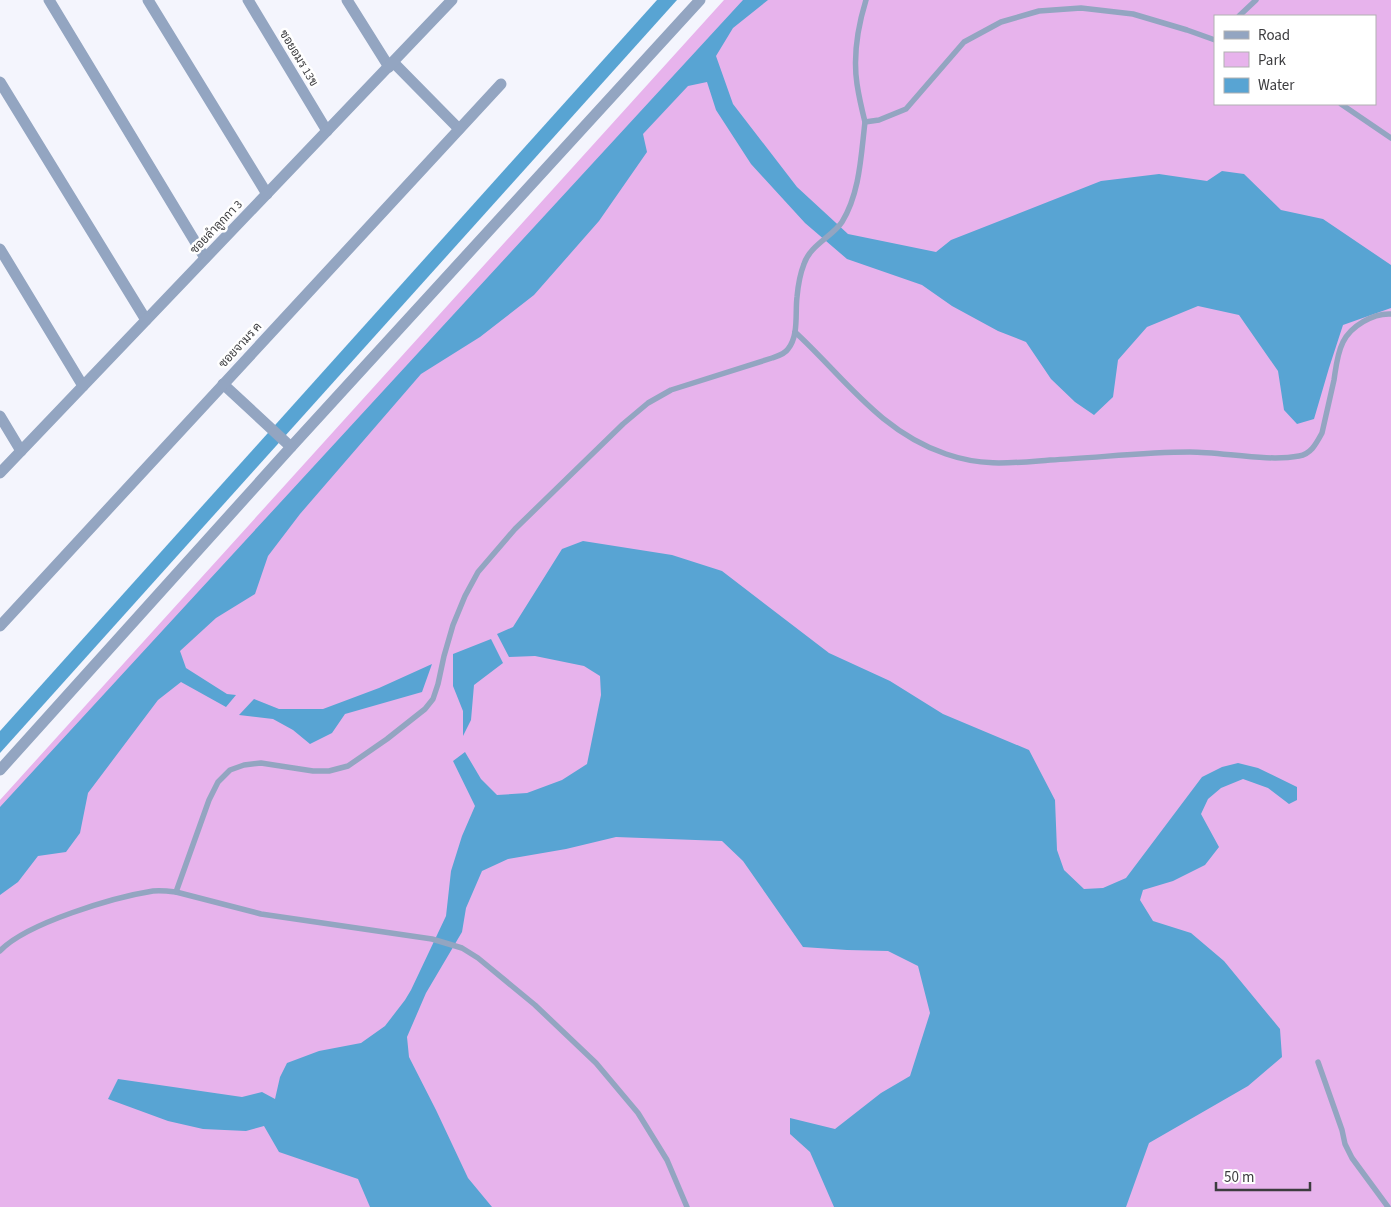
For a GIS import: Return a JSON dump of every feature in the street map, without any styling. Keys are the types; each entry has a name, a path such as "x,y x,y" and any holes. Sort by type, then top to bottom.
{"street":[{"path":"49,0 205,258"},
{"path":"148,0 267,194"},
{"name":"ซอยอมร 13ข","path":"248,0 327,131"},
{"path":"347,0 391,64 459,129"},
{"name":"ซอยลำลูกกา 3","path":"0,473 452,0"},
{"path":"0,770 291,447 700,0"},
{"path":"0,82 146,320"},
{"name":"ซอยจามร ค","path":"0,626 501,84"},
{"path":"0,249 83,386"},
{"path":"223,384 291,447"},
{"path":"0,416 21,451"}],"lane":[{"path":"176,892 208,800 218,782 230,770 244,765 261,763 312,772 329,771 348,766 387,739 425,709 433,699 454,625 478,572 515,529 622,424 648,403 671,390 772,358 787,351 792,344 795,332 797,298 804,262 823,238 841,223 849,206 857,180 865,122 857,83 856,63 859,30 866,0"},
{"path":"1240,15 1256,0"},
{"path":"865,122 878,120 906,109 964,42 1001,22 1038,11 1082,8 1132,14 1214,40"},
{"path":"1343,105 1391,138"},
{"path":"795,332 870,409 892,426 922,444 972,462 1005,464 1190,452 1277,457 1299,456 1309,452 1316,444 1322,433 1338,356 1344,341 1353,330 1367,320 1383,313 1391,314"},
{"path":"0,951 4,946 31,929 79,910 132,895 155,891 176,892 260,914 432,939 462,948 478,958 535,1005 596,1063 638,1112 667,1160 687,1207"},
{"path":"1318,1062 1342,1130 1345,1144 1352,1158 1388,1207"}],"green space":[{"path":"724,0 1391,0 1391,1207 0,1207 0,800"}],"water":[{"path":"657,0 677,0 0,753 0,731"},
{"path":"743,0 768,0 733,28 716,56 733,104 797,187 848,234 936,252 951,240 1101,181 1159,174 1207,181 1222,171 1244,174 1281,210 1323,219 1391,265 1391,308 1343,325 1314,419 1297,424 1284,410 1278,371 1239,315 1198,306 1147,327 1118,360 1113,397 1094,415 1075,402 1051,379 1026,342 998,331 952,306 922,285 847,259 805,223 751,164 716,110 707,82 688,86 643,134 647,152 599,221 534,295 480,337 421,374 300,514 268,556 255,594 216,618 180,651 186,668 227,694 236,695 226,707 181,682 158,700 88,793 80,833 66,852 38,856 18,882 0,895 0,807"},
{"path":"583,541 672,555 722,571 829,653 890,681 943,714 1029,750 1055,800 1057,850 1064,870 1084,889 1103,888 1126,878 1202,777 1222,767 1238,763 1258,768 1297,787 1297,800 1289,804 1268,788 1243,779 1221,788 1208,799 1201,814 1219,847 1205,865 1173,881 1143,890 1140,900 1153,921 1191,933 1224,961 1280,1029 1282,1057 1248,1086 1149,1143 1126,1207 834,1207 810,1152 790,1134 790,1118 835,1129 881,1093 910,1076 930,1013 918,966 888,951 803,947 743,861 722,841 616,837 566,849 508,859 482,871 466,908 462,932 426,993 407,1037 409,1057 468,1178 492,1207 370,1207 358,1179 279,1152 264,1126 246,1131 203,1129 168,1121 108,1099 118,1079 242,1097 262,1092 275,1099 280,1077 287,1063 319,1051 361,1043 385,1026 411,990 446,916 451,871 462,836 475,806 453,761 465,752 481,779 497,795 527,793 562,780 587,764 601,695 600,676 584,666 535,656 509,657 497,634 513,627 562,549"},
{"path":"491,639 503,663 474,685 471,720 463,736 463,711 453,686 453,654"},
{"path":"432,664 422,692 345,714 332,733 310,744 293,730 273,719 239,715 254,699 279,709 323,709 379,688"}]}
